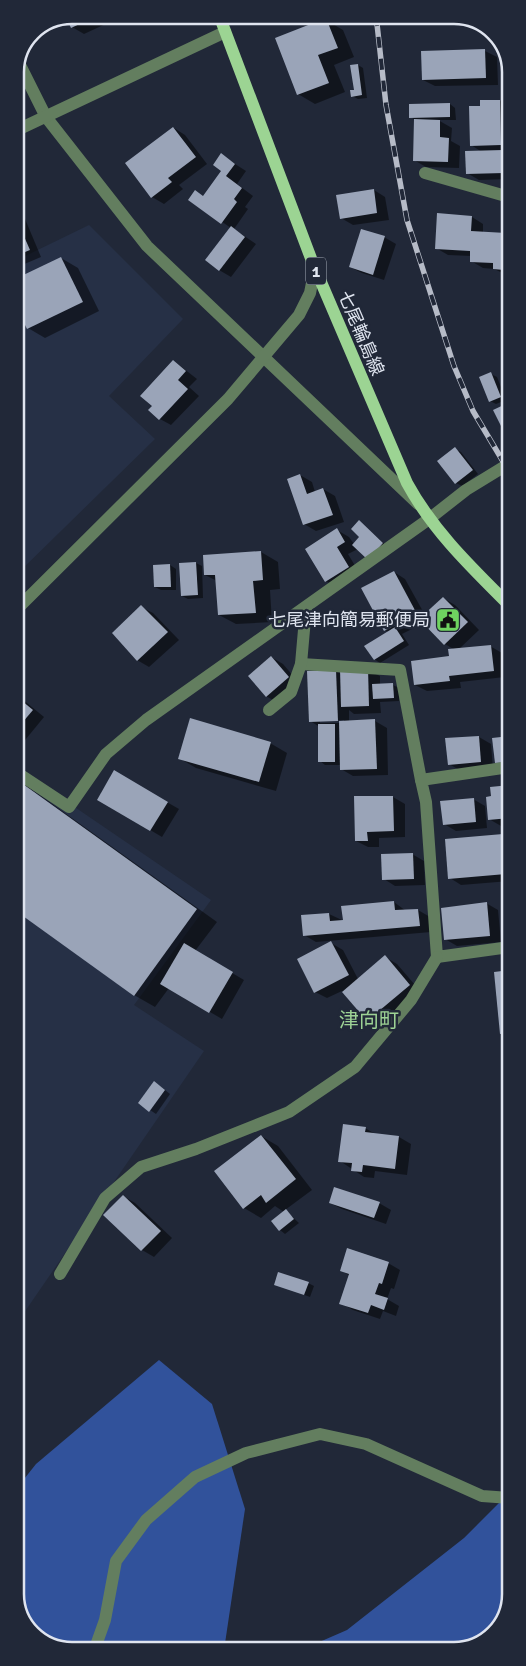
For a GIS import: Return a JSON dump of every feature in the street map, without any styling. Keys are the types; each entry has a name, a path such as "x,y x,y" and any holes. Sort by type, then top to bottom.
{"main road":[{"name":"七尾輪島線","path":"223,24 315,268 389,444 419,505 429,519 451,545 502,598"}],"street":[{"path":"24,127 225,32"},
{"path":"24,73 46,117 147,246 419,505"},
{"path":"425,173 502,195"},
{"path":"24,602 228,399 299,315 310,293 315,268"},
{"path":"24,777 69,807 106,754 146,720 429,519 466,490 502,468"},
{"path":"269,710 291,692 301,664 306,607"},
{"path":"60,1274 105,1198 141,1167 196,1149 289,1112 355,1066 412,1000 436,957 426,802 400,670 301,664"},
{"path":"422,780 502,768"},
{"path":"436,957 502,948"},
{"path":"97,1642 105,1620 116,1560 146,1520 196,1478 246,1453 320,1434 366,1444 482,1496 502,1497"}],"shaded area":[{"path":"89,225 183,319 109,396 155,439 24,567 24,257"},
{"path":"24,772 211,900 134,1005 204,1051 24,1313"},
{"path":"159,1360 212,1404 245,1509 225,1642 68,1642 53,1639 40,1630 27,1613 24,1601 24,1479 36,1464"},
{"path":"502,1500 502,1601 496,1618 481,1634 473,1639 461,1642 319,1642 347,1630 464,1538"}],"building":[{"path":"69,24 80,24 71,28"},
{"path":"311,24 328,24 338,48 318,55 329,83 297,95 275,38"},
{"path":"485,49 486,78 422,80 421,51"},
{"path":"358,64 362,95 351,97 350,90 354,90 350,65"},
{"path":"480,100 500,100 501,145 470,146 469,106 480,106"},
{"path":"450,103 450,117 409,118 409,104"},
{"path":"414,119 440,120 440,137 449,138 448,162 413,161"},
{"path":"173,127 196,157 168,178 172,182 151,198 125,163"},
{"path":"502,150 502,173 466,174 465,151"},
{"path":"221,153 235,164 226,176 242,188 234,199 237,202 221,224 188,200 195,190 203,196 221,171 213,165"},
{"path":"374,189 377,213 340,219 336,195"},
{"path":"437,213 472,216 471,231 502,233 502,270 493,269 493,263 470,262 470,251 435,249"},
{"path":"231,226 245,237 219,271 205,260"},
{"path":"361,229 385,236 373,275 349,267"},
{"path":"24,236 30,250 24,252"},
{"path":"61,257 83,302 27,329 24,323 24,275"},
{"path":"173,360 186,371 178,380 188,389 159,420 148,410 152,406 140,396"},
{"path":"491,372 501,397 489,402 479,377"},
{"path":"502,406 502,428 493,410"},
{"path":"455,447 473,470 455,484 437,461"},
{"path":"300,474 307,494 323,488 333,515 303,525 287,479"},
{"path":"359,520 383,543 368,560 352,545 359,537 351,529"},
{"path":"337,528 345,542 337,547 349,567 325,582 305,549"},
{"path":"261,551 263,580 253,581 256,613 218,615 215,575 204,575 203,555"},
{"path":"196,562 198,595 181,596 179,563"},
{"path":"170,564 171,587 154,587 153,565"},
{"path":"394,571 417,614 384,631 361,588"},
{"path":"443,597 468,622 444,645 419,619"},
{"path":"141,605 168,632 137,661 112,633"},
{"path":"395,627 404,641 374,660 364,646"},
{"path":"491,645 494,671 449,676 450,681 414,685 411,661 449,656 448,649"},
{"path":"271,656 289,677 266,697 248,676"},
{"path":"368,668 369,706 341,707 340,669"},
{"path":"336,670 338,721 309,722 307,671"},
{"path":"393,683 394,698 373,699 372,684"},
{"path":"24,703 33,710 24,721"},
{"path":"190,718 271,742 259,782 178,759"},
{"path":"375,719 377,769 340,770 339,721"},
{"path":"318,724 335,724 335,762 318,762"},
{"path":"479,736 481,762 448,765 445,738"},
{"path":"502,737 502,763 495,763 492,738"},
{"path":"114,770 168,802 150,831 97,800"},
{"path":"24,785 197,909 134,996 24,917"},
{"path":"502,786 502,819 488,820 486,797 491,796 490,787"},
{"path":"354,796 393,796 394,831 367,832 368,841 355,841"},
{"path":"474,798 476,822 443,825 440,801"},
{"path":"502,834 502,874 448,879 445,839"},
{"path":"413,853 414,879 382,880 381,854"},
{"path":"394,901 395,910 418,909 420,926 303,936 301,915 329,913 330,921 343,920 341,906"},
{"path":"487,902 490,936 444,940 441,908"},
{"path":"331,941 349,975 314,993 297,959"},
{"path":"184,943 233,972 209,1013 160,984"},
{"path":"385,955 410,985 367,1021 342,992"},
{"path":"502,971 502,1034 500,1034 494,972"},
{"path":"154,1081 165,1090 149,1112 138,1103"},
{"path":"343,1124 366,1127 365,1132 399,1136 395,1169 363,1165 362,1172 351,1171 352,1163 338,1162"},
{"path":"261,1135 296,1179 266,1203 261,1195 243,1209 214,1171"},
{"path":"334,1187 380,1202 374,1218 329,1203"},
{"path":"123,1195 161,1231 141,1251 103,1215"},
{"path":"286,1209 294,1219 279,1231 271,1221"},
{"path":"347,1248 389,1262 382,1284 379,1283 375,1294 388,1298 384,1310 371,1305 368,1313 339,1304 349,1274 340,1271"},
{"path":"278,1272 309,1282 304,1295 274,1285"}],"railway":[{"path":"377,24 386,105 407,220 454,366 473,411 502,460"}],"place":[{"name":"七尾津向簡易郵便局","path":"448,620"}],"district":[{"name":"津向町","path":"369,1020"}]}
